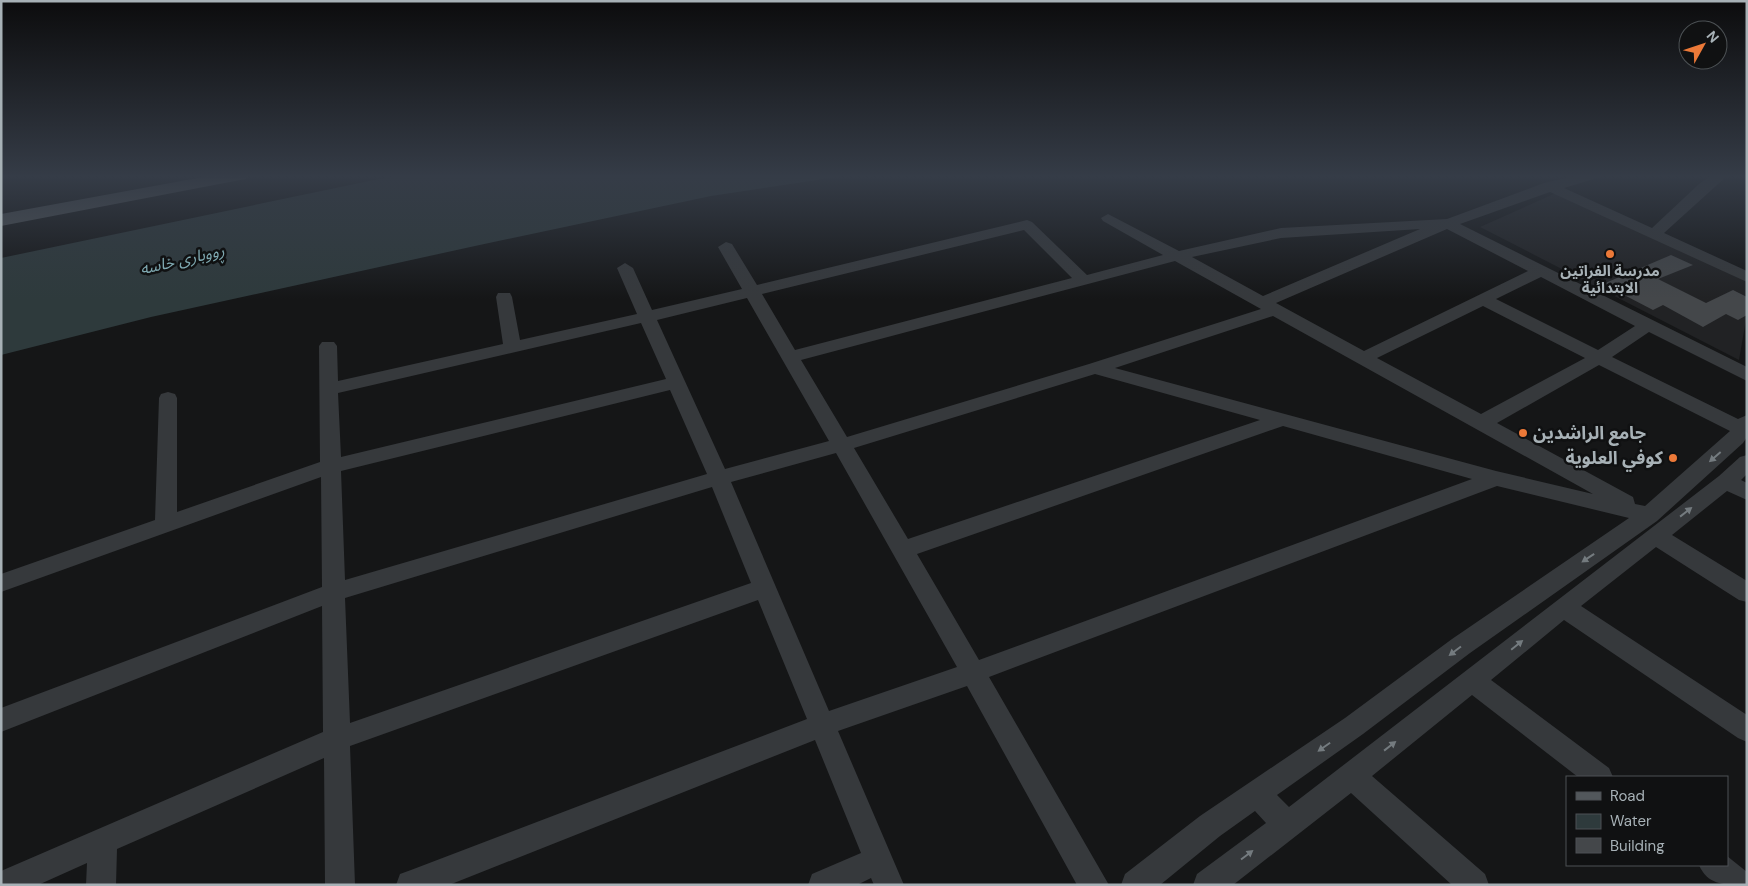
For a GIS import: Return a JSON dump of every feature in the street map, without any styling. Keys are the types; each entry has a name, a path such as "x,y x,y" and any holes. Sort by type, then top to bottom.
{"main road":[{"path":"1,220 20,216"}],"street":[{"path":"1,720 334,592 719,478 842,446 1095,368 1268,307 1446,223 1465,216"},
{"path":"1613,216 1747,277"},
{"path":"1653,235 1673,216"},
{"path":"1108,218 1481,423 1652,525 1747,593"},
{"path":"791,357 1177,256 1289,232 1446,223 1747,375"},
{"path":"330,389 1027,225 1084,281"},
{"path":"726,247 903,550 1094,885"},
{"path":"625,268 719,478 883,872 824,885"},
{"path":"1363,358 1541,271"},
{"path":"504,297 512,346"},
{"path":"1212,883 1473,681 1563,606 1652,525 1736,438 1744,425 1598,358 1482,299"},
{"path":"1481,423 1598,358 1648,325"},
{"path":"328,346 340,885"},
{"path":"1095,368 1496,478 1652,525"},
{"path":"1,583 331,466 675,383"},
{"path":"166,524 168,398"},
{"path":"903,550 1283,419"},
{"path":"1136,885 1210,826 1354,726 1462,646 1652,525 1737,487 1747,462"},
{"path":"411,885 823,725 972,673 1496,478"},
{"path":"3,885 337,740 765,588"},
{"path":"1563,606 1747,730"},
{"path":"1473,681 1598,776"},
{"path":"1352,776 1474,885"},
{"path":"1257,794 1286,825"},
{"path":"101,885 103,842"},
{"path":"1715,866 1740,885"}],"shaded area":[{"name":"مدرسة الفراتين الابتدائية","path":"1504,216 1607,216 1747,280 1747,314 1739,360 1480,227"}],"water":[{"name":"ڕووباری خاسە","path":"200,216 615,216 151,317 1,355 1,258"}],"building":[{"path":"1671,255 1693,265 1658,279 1706,303 1733,290 1747,297 1747,315 1738,320 1726,314 1703,327 1663,305 1653,310 1603,284"}],"place":[{"name":"مدرسة الفراتين الابتدائية","path":"1610,254"},
{"name":"جامع الراشدين","path":"1523,433"},
{"name":"كوفي العلوية","path":"1673,458"}]}
